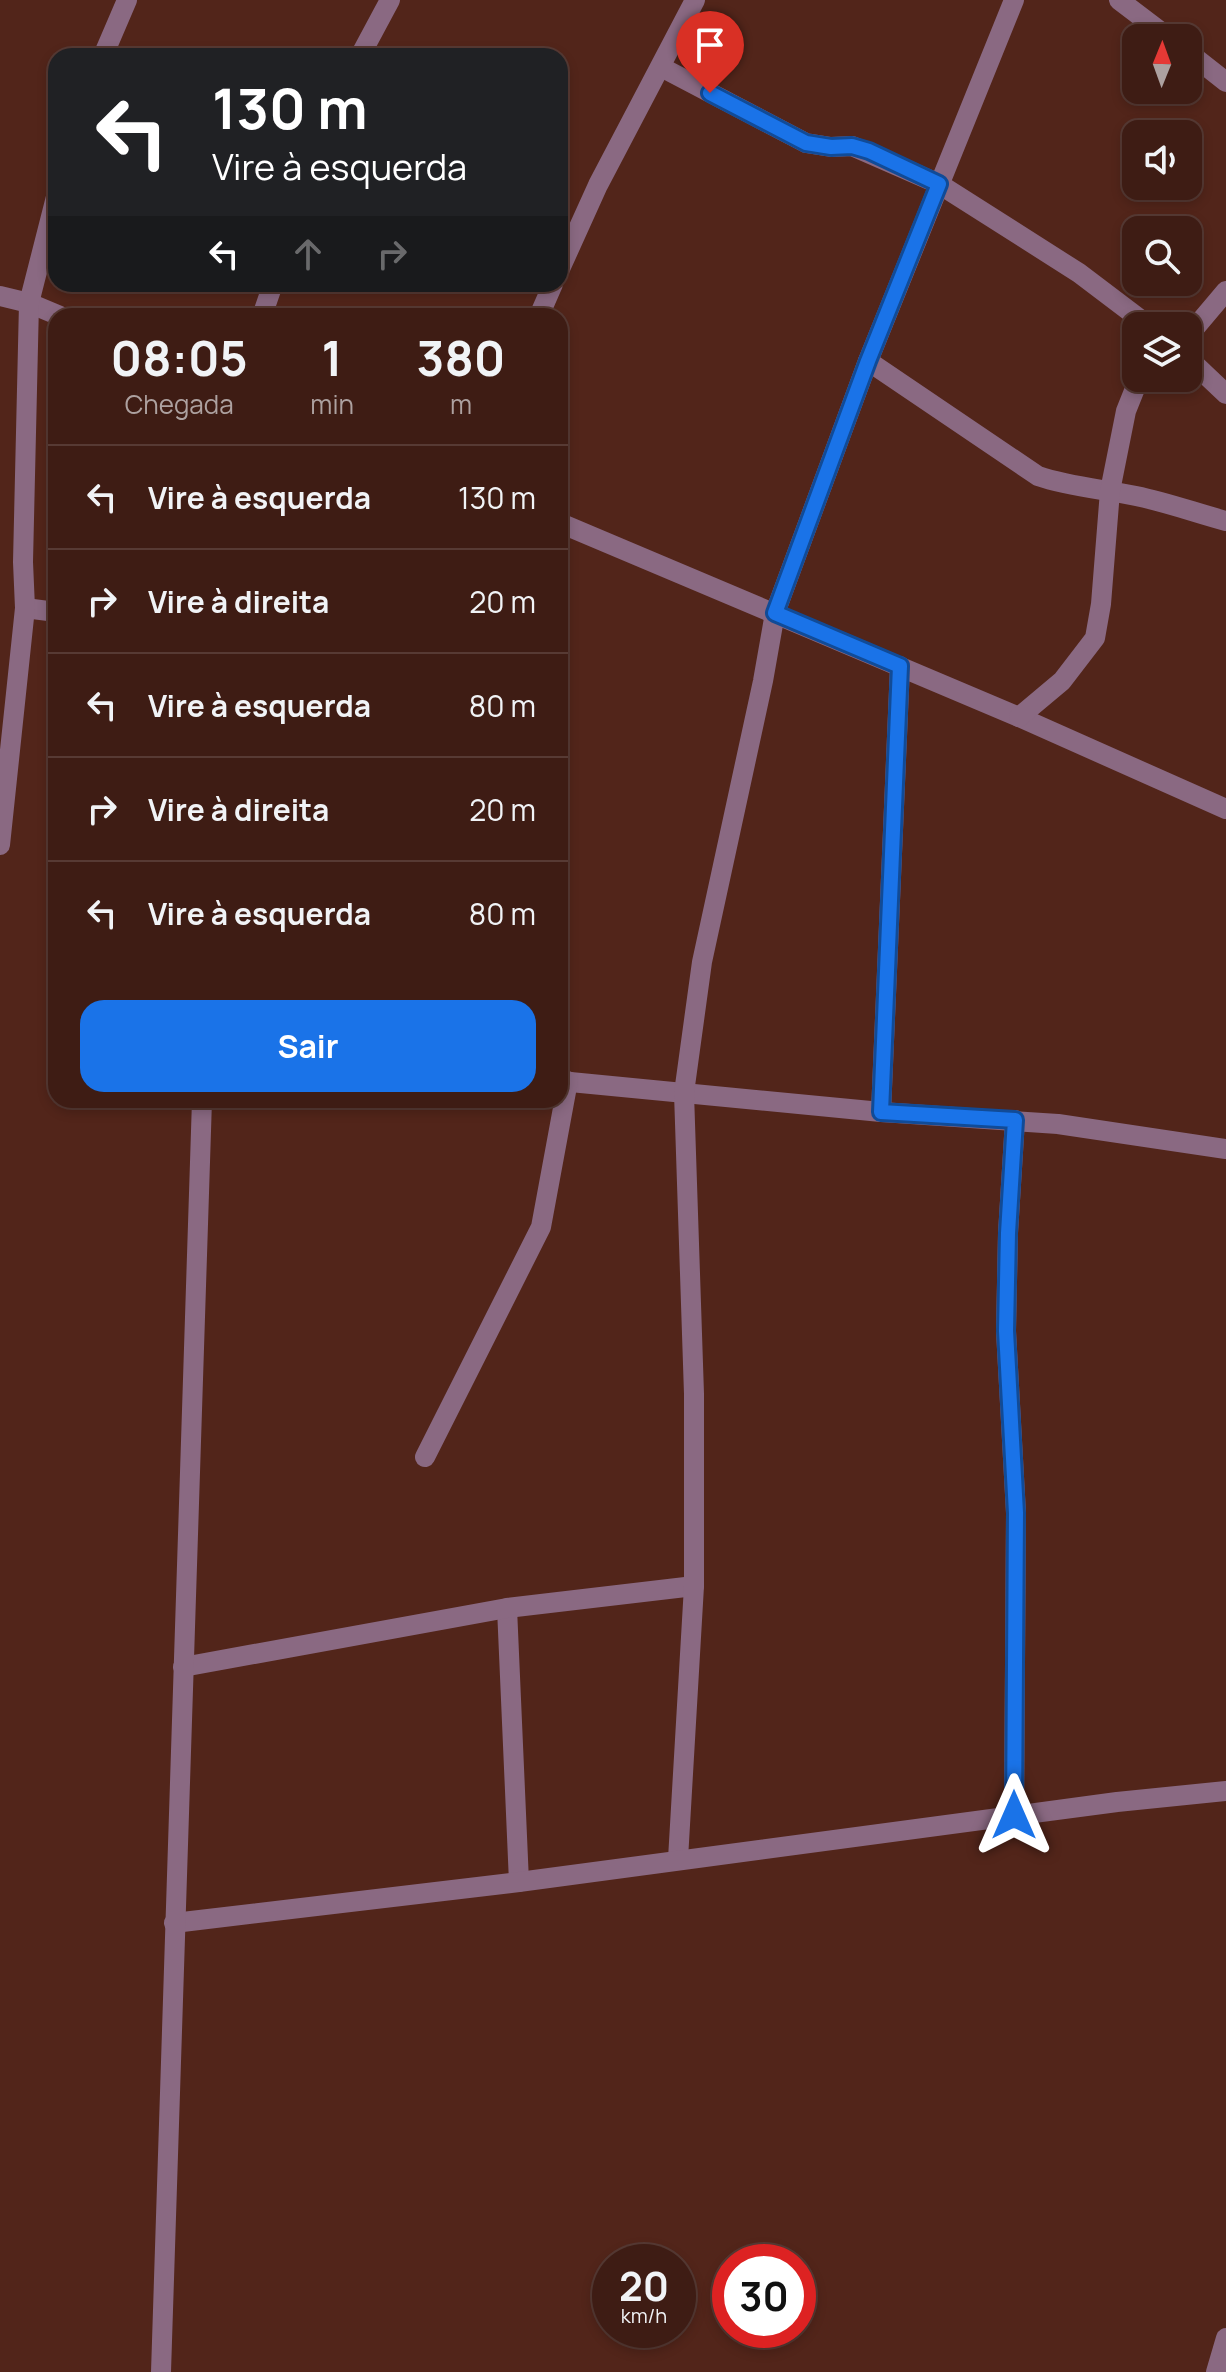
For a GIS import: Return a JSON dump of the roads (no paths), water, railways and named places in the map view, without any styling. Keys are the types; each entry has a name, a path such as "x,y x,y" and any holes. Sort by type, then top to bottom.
{"street":[{"path":"106,48 127,0"},
{"path":"364,48 390,0"},
{"path":"568,251 598,185 695,0"},
{"path":"678,1859 694,1586 694,1394 684,1093 702,962 775,613 868,361 1014,0"},
{"path":"1119,0 1151,24"},
{"path":"1202,60 1223,71"},
{"path":"661,67 806,143 852,146 869,151 939,184 1079,273 1131,312"},
{"path":"0,845 25,608 23,562 29,303 48,228"},
{"path":"1202,319 1226,291"},
{"path":"0,296 48,311"},
{"path":"868,361 1038,476 1063,485 1161,502 1226,521"},
{"path":"1202,371 1226,394"},
{"path":"1019,717 1062,681 1095,638 1101,604 1110,491 1126,411 1134,392"},
{"path":"568,526 1019,717 1226,809"},
{"path":"25,608 48,611"},
{"path":"881,1112 900,666"},
{"path":"568,1081 881,1112 1090,1127 1226,1149"},
{"path":"161,2372 202,1108"},
{"path":"425,1457 541,1227 560,1108"},
{"path":"1014,1815 1016,1513 1006,1331 1015,1120"},
{"path":"183,1667 507,1608 694,1586"},
{"path":"507,1608 519,1882"},
{"path":"174,1923 519,1882 1014,1815 1226,1791"},
{"path":"1216,2372 1226,2338"}]}
